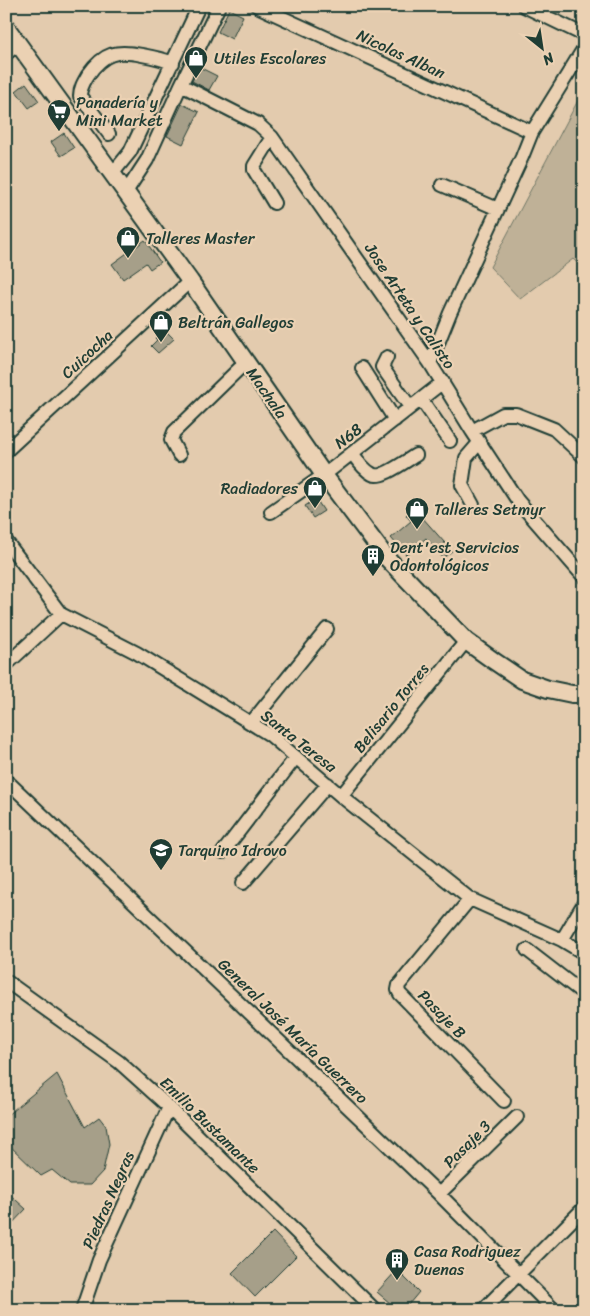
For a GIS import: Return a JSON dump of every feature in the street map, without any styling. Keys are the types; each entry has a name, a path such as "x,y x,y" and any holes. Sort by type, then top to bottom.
{"main road":[{"name":"Machala","path":"6,27 190,282 324,475 385,556 466,641 522,680 572,694 584,694"}],"street":[{"path":"113,174 130,152 199,6"},
{"path":"126,192 147,160 219,6"},
{"name":"Nicolas Alban","path":"256,6 532,132"},
{"path":"524,6 584,35"},
{"path":"6,54 19,43"},
{"path":"430,363 450,313 532,132 584,48"},
{"path":"109,134 80,96 80,90 90,72 103,59 119,52 162,59 173,63"},
{"name":"Jose Arteta y Calisto","path":"181,85 258,124 272,136 430,363 479,443 518,501 584,577"},
{"path":"272,136 254,166 254,170 274,203"},
{"path":"442,185 498,209"},
{"name":"Cuicocha","path":"6,451 190,282"},
{"path":"387,357 382,367 410,407"},
{"path":"179,455 170,440 174,432 246,362"},
{"path":"362,368 395,420"},
{"name":"N68","path":"271,512 324,475 442,382"},
{"path":"421,399 450,441"},
{"path":"472,431 503,414 516,414 554,429 584,457"},
{"path":"473,505 462,485 466,458 479,443"},
{"path":"352,453 371,474 376,476 384,475 416,455"},
{"name":"Santa Teresa","path":"6,541 61,614 137,653 270,735 341,796 470,899 562,940 584,953"},
{"path":"6,665 61,614"},
{"path":"252,723 327,629"},
{"name":"Belisario Torres","path":"341,796 466,641"},
{"path":"223,852 296,758"},
{"name":"General José María Guerrero","path":"6,780 439,1194 554,1310"},
{"path":"243,883 328,784"},
{"name":"Pasaje B","path":"470,899 399,985 398,990 504,1101"},
{"path":"562,940 584,903"},
{"path":"527,950 584,994"},
{"name":"Emilio Bustamante","path":"6,981 119,1062 169,1106 376,1310"},
{"name":"Piedras Negras","path":"82,1310 99,1260 169,1106"},
{"name":"Pasaje 3","path":"439,1194 517,1117"},
{"path":"483,1310 584,1208"}],"shaded area":[{"path":"584,89 584,269 573,259 520,299 490,267"}],"building":[{"path":"229,9 243,16 232,39 218,32"},
{"path":"199,67 217,76 209,90 192,81"},
{"path":"26,83 39,101 29,108 16,91"},
{"path":"182,104 199,112 183,144 167,136"},
{"path":"64,133 74,148 61,156 51,142"},
{"name":"Talleres Master","path":"145,240 160,262 150,269 146,263 123,279 112,264"},
{"name":"Beltrán Gallegos","path":"164,329 174,339 158,353 151,346 157,340 155,338"},
{"name":"Radiadores","path":"316,499 324,511 313,518 305,506"},
{"name":"Talleres Setmyr","path":"414,508 452,551 443,558 426,538 406,555 391,538 411,521 406,515"},
{"path":"57,1074 85,1127 99,1117 106,1126 109,1144 103,1171 90,1185 70,1185 52,1170 41,1176 6,1142 6,1116"},
{"path":"6,1191 26,1209 6,1230"},
{"path":"273,1232 296,1256 255,1297 232,1273"},
{"name":"Casa Rodriguez Duenas","path":"397,1270 419,1292 404,1310 398,1310 377,1292"}],"place":[{"name":"Utiles Escolares","path":"196,79"},
{"name":"Panadería y Mini Market","path":"59,132"},
{"name":"Talleres Master","path":"128,259"},
{"name":"Beltrán Gallegos","path":"161,343"},
{"name":"Radiadores","path":"315,509"},
{"name":"Talleres Setmyr","path":"417,530"},
{"name":"Dent'est Servicios Odontológicos","path":"373,577"},
{"name":"Tarquino Idrovo","path":"161,871"},
{"name":"Casa Rodriguez Duenas","path":"397,1281"}]}
